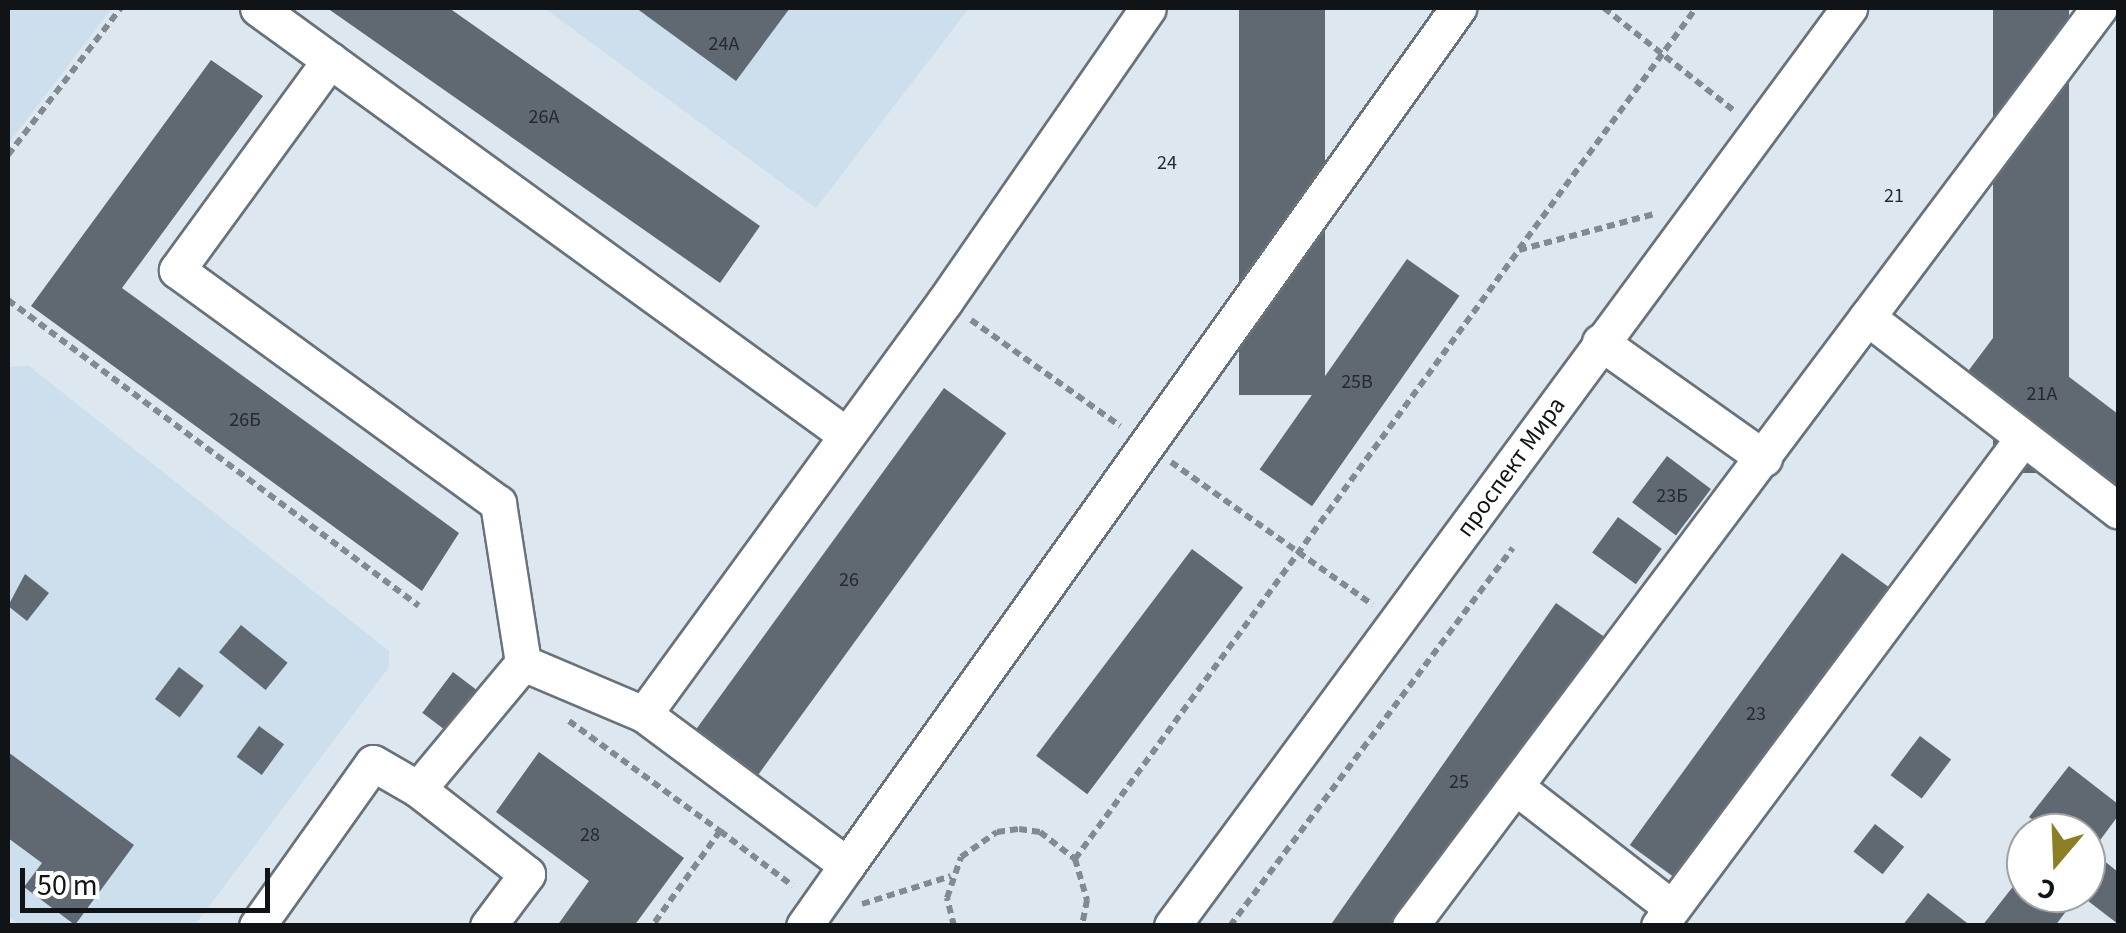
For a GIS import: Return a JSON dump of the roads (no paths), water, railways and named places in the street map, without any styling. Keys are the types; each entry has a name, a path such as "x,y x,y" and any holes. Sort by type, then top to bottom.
{"street":[{"path":"258,8 845,434"},
{"path":"644,714 1148,8"},
{"path":"812,916 1458,8"},
{"name":"проспект Мира","path":"1172,926 1849,8"},
{"path":"1410,926 2099,8"},
{"path":"330,60 177,270 498,503 523,663 418,789"},
{"path":"1868,317 2118,510"},
{"path":"1600,342 1764,458"},
{"path":"1516,787 1666,917 2024,438"},
{"path":"523,663 644,714 847,865"},
{"path":"257,926 373,763 418,789 526,874 488,926"}]}
